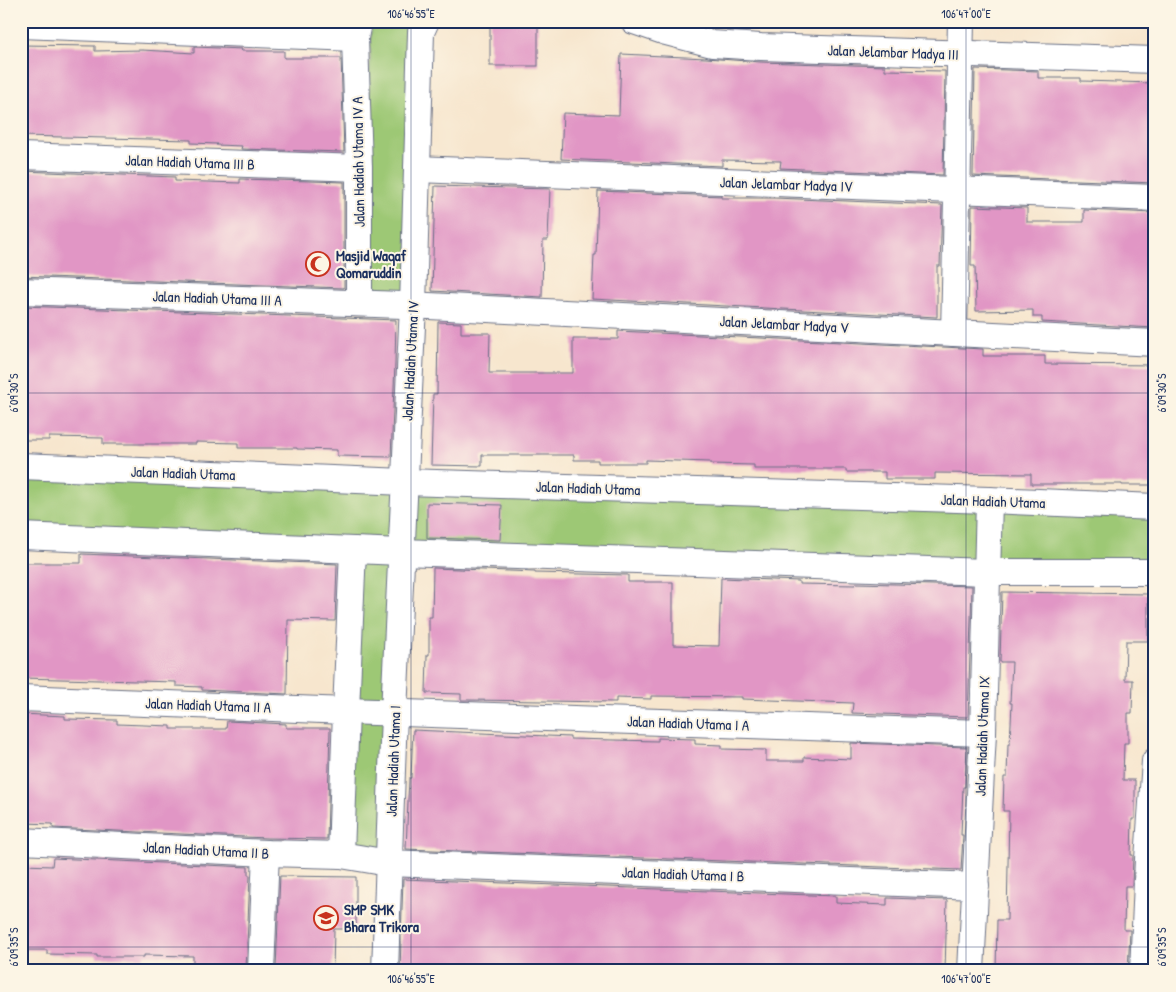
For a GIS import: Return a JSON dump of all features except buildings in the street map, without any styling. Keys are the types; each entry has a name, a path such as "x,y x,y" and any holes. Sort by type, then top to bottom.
{"street":[{"name":"Jalan Hadiah Utama IV","path":"401,552 413,306 421,32 426,21"},
{"name":"Jalan Jelambar Madya III","path":"634,21 666,32 712,44 1155,60"},
{"path":"954,333 961,21"},
{"path":"21,25 357,29"},
{"name":"Jalan Hadiah Utama IV A","path":"357,29 360,168 359,303"},
{"name":"Jalan Hadiah Utama III B","path":"21,156 360,168"},
{"name":"Jalan Jelambar Madya IV","path":"417,169 1155,198"},
{"name":"Jalan Hadiah Utama III A","path":"21,291 413,306"},
{"name":"Jalan Jelambar Madya V","path":"413,306 1155,343"},
{"name":"Jalan Hadiah Utama","path":"21,466 405,482 1155,507"},
{"name":"Jalan Hadiah Utama IX","path":"971,971 983,733 989,500"},
{"path":"21,536 401,552 987,572 1155,572"},
{"path":"342,855 353,550"},
{"name":"Jalan Hadiah Utama I","path":"385,971 401,552"},
{"name":"Jalan Hadiah Utama II A","path":"21,698 394,713"},
{"name":"Jalan Hadiah Utama I A","path":"394,713 983,733"},
{"path":"1142,971 1151,859 1155,761"},
{"name":"Jalan Hadiah Utama II B","path":"21,841 342,855 389,863"},
{"path":"262,971 266,853"},
{"name":"Jalan Hadiah Utama I B","path":"389,863 976,886"}],"green space":[{"path":"374,21 417,21 407,298 363,297 371,27"},
{"path":"21,467 1155,510 1155,578 21,530"},
{"path":"356,555 397,556 383,852 347,843"}],"place":[{"name":"Masjid Waqaf Qomaruddin","path":"318,264"},
{"name":"SMP SMK Bhara Trikora","path":"326,918"}]}
